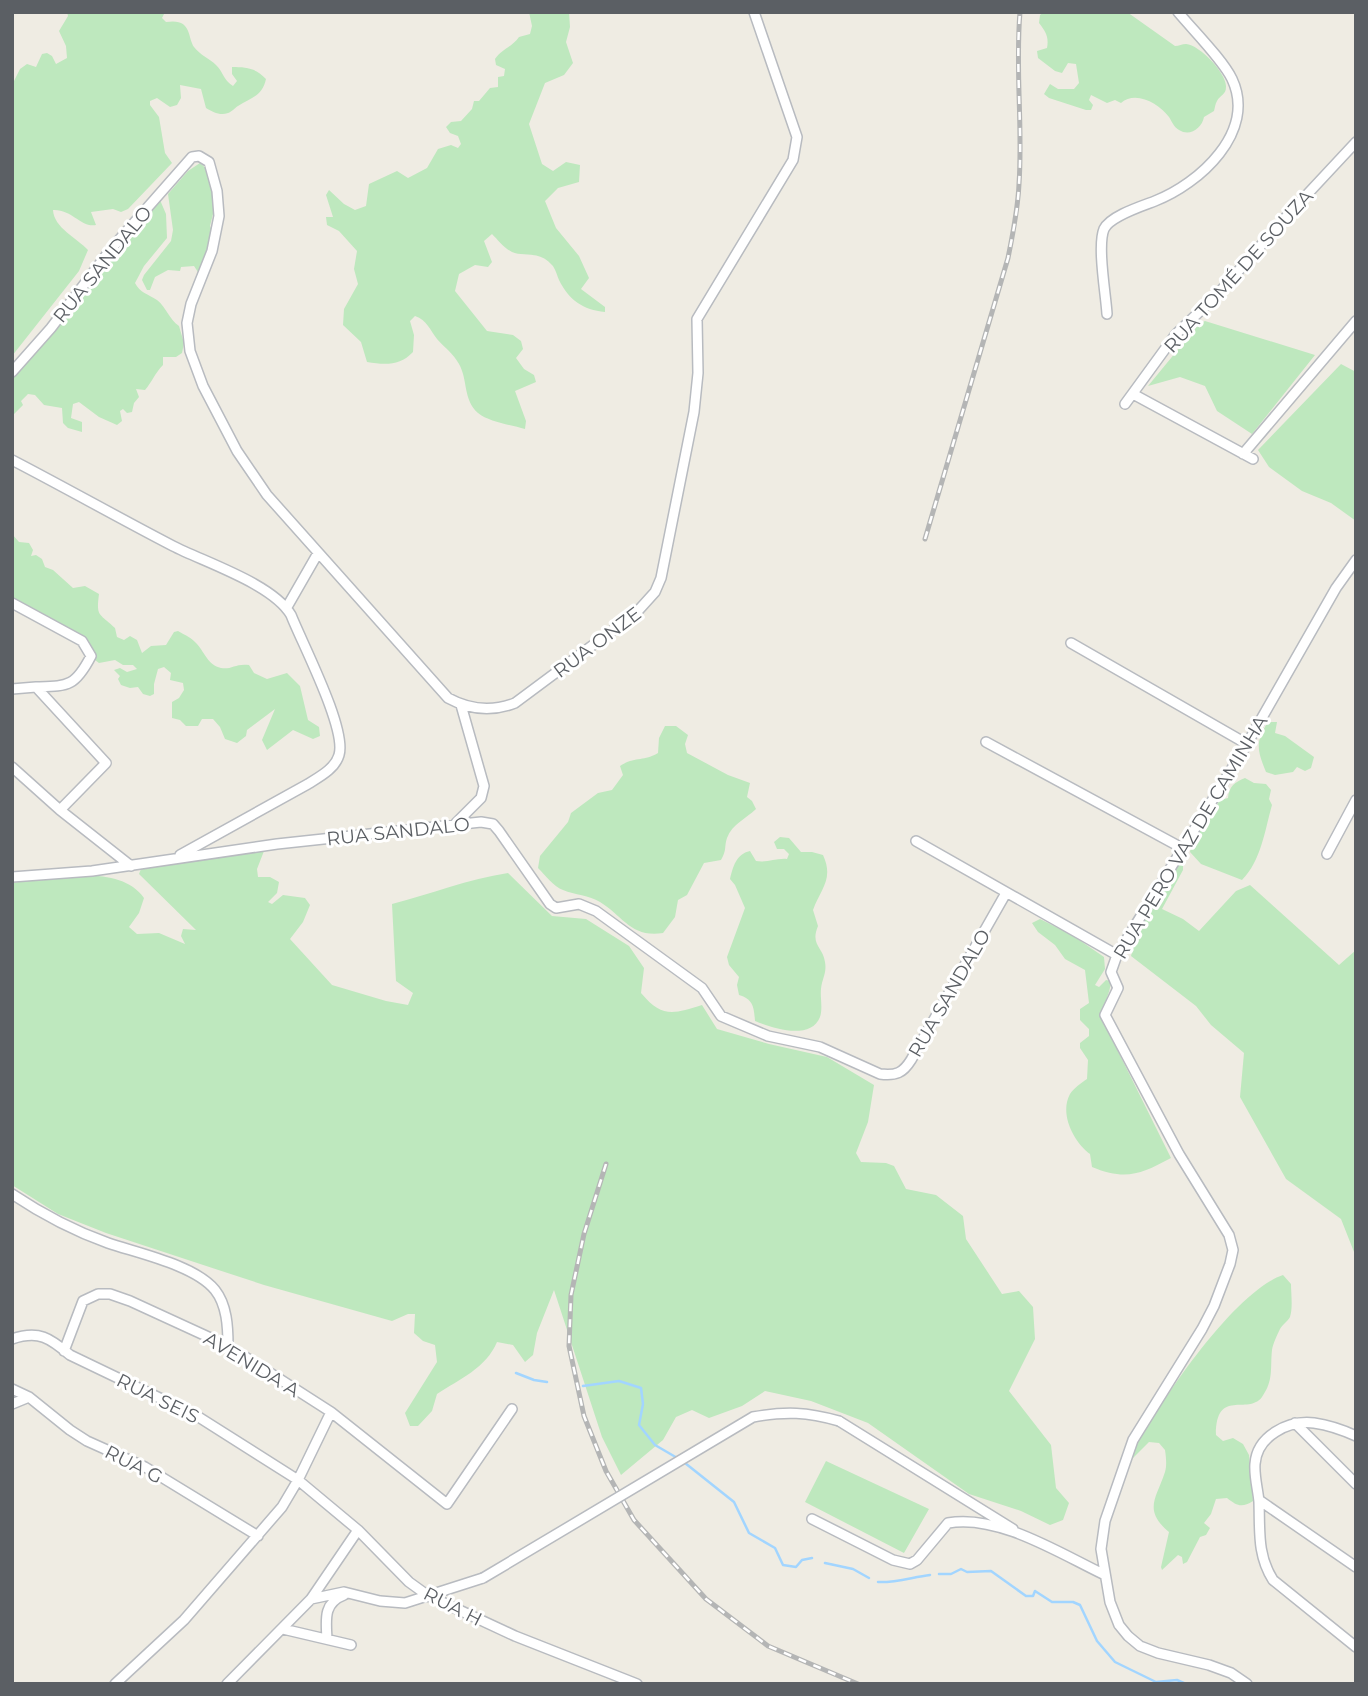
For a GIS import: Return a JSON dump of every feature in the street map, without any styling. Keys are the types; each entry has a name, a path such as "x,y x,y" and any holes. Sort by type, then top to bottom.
{"street":[{"name":"RUA ONZE","path":"461,705 500,709 515,702 636,613 655,592 672,528 694,412 698,373 697,319 793,160 796,150 797,137 791,117 754,12"},
{"path":"1107,314 1102,250 1104,228 1126,213 1170,195 1191,181 1219,155 1234,126 1237,97 1231,78 1178,12"},
{"name":"RUA TOMÉ DE SOUZA","path":"1125,404 1176,334 1217,295 1356,142"},
{"name":"RUA SANDALO","path":"12,372 51,328 110,249 192,157 199,156 209,162 217,191 219,216 212,251 191,304 187,323 190,351 204,386 237,451 267,495 318,553"},
{"path":"1243,454 1356,321"},
{"path":"1133,394 1253,459"},
{"path":"12,460 175,547 221,566 287,607 336,723 340,754 327,772 172,859"},
{"path":"287,607 318,553 438,690 461,705 484,786 481,798 456,823"},
{"name":"RUA PERO VAZ DE CAMINHA","path":"1103,1574 1101,1549 1105,1521 1133,1440 1202,1329 1219,1295 1233,1250 1229,1235 1179,1154 1160,1114 1107,1021 1107,1008 1118,988 1111,972 1117,955 1247,744 1336,588 1356,560"},
{"path":"12,603 82,641 91,656 83,672 66,686 12,689"},
{"path":"1071,643 1247,744"},
{"path":"36,687 106,763 60,810"},
{"path":"986,742 1182,848"},
{"path":"12,767 60,810 131,866"},
{"path":"1327,854 1356,800"},
{"name":"RUA SANDALO","path":"12,877 131,866 456,823 492,824 550,904 556,908 579,904 596,911 702,988 722,1016 768,1036 820,1047 880,1074 889,1075 901,1072 911,1060 1006,893"},
{"path":"916,841 1117,955"},
{"path":"12,1194 70,1227 182,1268 201,1278 215,1290 223,1305 228,1346"},
{"name":"AVENIDA A","path":"64,1350 83,1301 98,1294 110,1294 130,1301 228,1346 331,1412 447,1504 512,1409"},
{"name":"RUA SEIS","path":"13,1338 35,1335 53,1340 80,1360 197,1416 298,1480"},
{"name":"RUA G","path":"12,1389 29,1397 70,1430 145,1467 258,1536"},
{"path":"12,1404 29,1397"},
{"path":"115,1684 184,1620 282,1507 331,1412"},
{"path":"311,1599 332,1593 349,1593 393,1603 405,1603 483,1578 753,1417 781,1412 811,1413 839,1421 1027,1537 1103,1574 1113,1612 1128,1636 1149,1650 1209,1665 1231,1673 1247,1684"},
{"path":"1295,1423 1356,1483"},
{"path":"1356,1436 1315,1423 1295,1423 1264,1440 1258,1449 1254,1465 1259,1500 1260,1550 1266,1568 1273,1580 1356,1647"},
{"name":"RUA H","path":"298,1480 358,1530 409,1582 427,1595 515,1636 637,1684"},
{"path":"1259,1500 1356,1567"},
{"path":"812,1519 904,1564 917,1560 948,1523 974,1521 1027,1537"},
{"path":"227,1684 311,1599 358,1530"},
{"path":"327,1639 326,1617 330,1604 337,1597 349,1593"},
{"path":"283,1629 351,1644"}],"green space":[{"path":"67,12 165,12 162,18 166,22 174,21 184,25 194,47 216,65 233,86 237,81 232,74 232,67 250,69 266,79 259,93 225,114 206,108 201,89 180,85 181,98 177,105 170,107 157,98 150,101 159,117 165,153 172,163 128,209 121,212 113,209 91,212 96,225 86,224 66,212 53,210 57,222 88,250 79,271 12,356 12,85 20,69 27,64 36,67 42,54 52,56 56,64 67,58 66,46 59,31 68,16"},
{"path":"529,12 569,12 570,27 566,42 573,63 564,75 545,83 529,124 542,164 553,171 566,162 580,165 579,182 558,188 545,201 556,228 579,256 589,278 581,289 605,307 605,312 590,309 572,298 547,260 512,252 492,234 484,241 492,262 488,267 475,265 459,274 455,291 487,331 513,335 521,341 523,349 516,358 524,369 534,375 536,382 515,391 526,421 525,429 494,421 473,408 457,360 425,323 415,316 410,321 414,335 413,352 408,357 392,363 367,362 361,342 343,325 344,309 358,284 354,269 357,251 339,231 327,225 326,217 333,217 326,195 329,190 355,210 366,206 369,184 397,171 408,178 427,168 438,149 451,145 458,148 461,144 458,136 450,133 446,127 451,122 461,121 472,109 474,101 479,101 490,88 498,87 498,77 504,76 505,69 496,65 495,59 519,37 530,34 532,26"},
{"path":"1044,12 1127,12 1175,46 1186,44 1198,49 1222,75 1225,92 1217,101 1214,111 1204,117 1198,128 1191,132 1177,129 1159,108 1140,98 1107,103 1091,95 1089,100 1093,105 1091,110 1086,110 1049,98 1044,94 1050,84 1058,89 1074,89 1079,83 1076,64 1068,63 1062,73 1038,58 1037,51 1047,48 1048,44 1039,23 1040,15"},
{"path":"200,163 208,170 215,206 210,226 212,231 201,270 198,272 194,266 181,267 180,271 168,270 155,277 150,290 147,290 142,280 144,275 171,241 173,230 168,194 188,171"},
{"path":"160,200 166,214 167,238 144,266 135,283 157,300 179,326 184,343 182,353 176,357 163,357 163,365 145,390 136,389 139,397 132,412 127,413 123,409 120,411 122,421 117,425 99,417 79,402 73,404 71,418 82,422 82,432 68,428 63,423 62,408 44,405 35,395 28,394 21,401 23,405 12,416 12,378 65,314 113,249"},
{"path":"1205,321 1315,355 1252,434 1217,411 1205,386 1180,377 1148,386 1199,324"},
{"path":"1341,364 1356,372 1356,521 1331,503 1302,491 1269,467 1258,450"},
{"path":"12,534 19,542 29,543 33,550 31,556 36,555 42,559 45,567 53,570 73,588 85,586 99,594 100,614 115,628 117,637 124,640 130,636 137,640 142,653 151,646 166,645 174,632 178,631 195,642 217,666 225,668 249,665 254,673 267,679 287,673 300,686 308,720 319,727 320,736 313,739 293,730 267,750 262,740 275,709 247,730 246,736 237,743 225,739 213,719 202,719 198,726 186,726 180,720 172,718 172,702 179,698 184,690 183,683 170,680 171,673 164,667 158,669 154,694 150,696 143,694 138,687 121,685 118,679 120,676 114,670 120,668 127,672 137,669 133,665 123,665 115,660 99,663 95,660 89,644 80,636 12,598"},
{"path":"1268,722 1277,722 1275,733 1285,736 1314,757 1311,768 1305,771 1297,767 1293,772 1275,775 1266,772 1259,741"},
{"path":"665,726 676,726 688,735 685,744 687,753 728,775 750,783 747,797 756,809 729,833 721,860 704,863 687,895 678,900 675,917 663,933 652,934 628,925 596,900 568,892 553,884 538,868 540,856 568,822 571,813 598,793 612,790 623,775 620,766 658,753 659,738"},
{"path":"1245,778 1254,783 1266,784 1271,790 1269,799 1272,805 1258,855 1242,880 1201,864 1190,852 1192,842 1220,800 1228,798 1233,785"},
{"path":"780,837 789,838 801,852 823,855 827,871 825,883 813,910 818,926 815,938 825,966 821,1014 815,1024 800,1031 771,1027 755,1021 752,1004 739,995 739,977 729,965 727,957 745,908 730,879 734,866 741,855 750,851 756,861 787,859 789,854 784,849 777,849 774,842"},
{"path":"264,851 257,869 258,877 270,877 279,882 277,893 268,902 272,904 283,895 305,898 310,905 303,922 290,939 332,985 408,1005 413,993 396,981 392,904 508,873 552,916 586,919 629,946 644,968 641,993 655,1007 675,1012 702,1005 717,1029 827,1057 874,1085 868,1122 856,1153 861,1162 894,1166 906,1189 936,1195 963,1216 966,1239 1002,1294 1019,1291 1033,1307 1035,1339 1009,1391 1051,1445 1056,1488 1069,1503 1063,1520 1050,1525 1021,1511 969,1494 868,1423 811,1401 765,1391 742,1406 709,1418 692,1410 676,1417 663,1440 621,1475 602,1437 554,1290 537,1333 533,1355 525,1362 513,1345 497,1342 479,1366 437,1394 432,1411 418,1426 410,1426 405,1413 437,1362 435,1345 423,1341 414,1333 415,1314 392,1321 264,1285 106,1233 58,1214 12,1185 12,883 64,876 102,876 118,880 133,887 144,898 139,913 129,927 137,934 159,933 185,944 181,936 183,929 196,930 139,874 141,869"},
{"path":"1179,861 1183,861 1183,870 1162,909 1183,919 1199,931 1236,891 1250,885 1339,965 1356,950 1356,1257 1341,1219 1286,1179 1240,1097 1244,1053 1211,1025 1196,1006 1131,956 1137,933"},
{"path":"1040,919 1072,935 1104,957 1105,969 1095,985 1099,987 1106,980 1111,981 1101,1017 1171,1158 1142,1172 1114,1174 1092,1167 1090,1154 1070,1127 1067,1102 1070,1094 1087,1079 1088,1060 1080,1048 1080,1043 1089,1036 1089,1029 1080,1020 1080,1009 1089,1003 1085,970 1065,959 1055,945 1038,932 1032,923"},
{"path":"1283,1275 1291,1284 1291,1313 1273,1345 1270,1379 1266,1391 1256,1402 1227,1407 1221,1411 1217,1420 1216,1435 1223,1441 1233,1438 1243,1444 1249,1455 1253,1501 1240,1505 1227,1498 1216,1499 1211,1514 1204,1523 1210,1528 1206,1535 1200,1537 1187,1562 1183,1564 1182,1557 1178,1555 1162,1570 1169,1532 1156,1517 1154,1504 1166,1469 1165,1450 1159,1443 1149,1442 1133,1458 1132,1453 1159,1408 1220,1326 1263,1286"},
{"path":"826,1461 929,1509 904,1553 805,1502"}],"waterway":[{"path":"516,1373 547,1382"},
{"path":"583,1386 619,1381 641,1388 643,1404 639,1425 655,1445 679,1459"},
{"path":"685,1463 734,1502 749,1533 775,1548 783,1565 796,1567 802,1560 812,1558"},
{"path":"825,1563 853,1569 869,1578"},
{"path":"939,1574 951,1574 961,1569 967,1572 991,1571 1026,1596 1033,1596 1035,1591 1052,1602 1073,1602 1080,1605 1097,1641 1115,1662 1156,1682 1177,1680 1186,1684"},
{"path":"878,1582 930,1575"}],"railway":[{"path":"925,539 1008,258 1018,203 1020,12"},
{"path":"606,1164 584,1234 571,1295 569,1346 584,1416 606,1471 634,1520 706,1599 768,1646 858,1684"}]}
